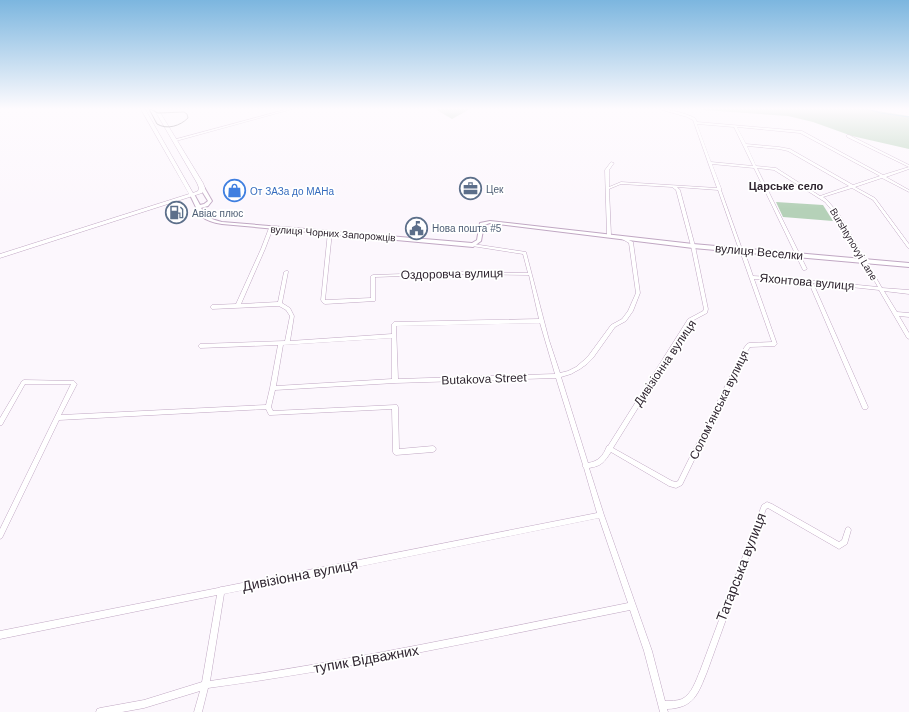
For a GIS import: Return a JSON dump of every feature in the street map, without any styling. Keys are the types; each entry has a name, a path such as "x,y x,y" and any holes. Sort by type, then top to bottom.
{"main road":[{"name":"вулиця Чорних Запорожців","path":"162,142 192,195"},
{"path":"0,256 200,192 202,188 176,142"},
{"path":"166,149 178,146"}],"street":[{"name":"Соломʼянська вулиця","path":"609,448 671,484 676,485 680,483 746,349 749,345 774,344 753,277 741,250 703,142"},
{"path":"743,142 805,269"},
{"path":"820,142 909,191"},
{"path":"860,142 909,167"},
{"path":"744,145 789,150 874,199 909,246"},
{"path":"473,245 479,241 482,224 490,222 609,235 607,170 612,163"},
{"name":"Burshtynovyi Lane","path":"711,163 775,169 820,197 832,207 909,337"},
{"path":"820,197 909,167"},
{"path":"607,189 621,183 720,189"},
{"path":"674,187 678,190 693,246"},
{"path":"199,207 206,205 210,201 202,188"},
{"name":"вулиця Чорних Запорожців","path":"192,195 203,216 212,221 271,228 473,245 525,253 530,274"},
{"path":"238,306 271,228"},
{"name":"Оздоровча вулиця","path":"330,232 324,301 373,300 373,276 462,273 530,274"},
{"name":"вулиця Веселки","path":"609,235 693,246 909,264"},
{"name":"Butakova Street","path":"273,388 395,381 558,376 578,369 590,359 614,325 623,321 638,293 631,242 620,237"},
{"name":"Дивізіонна вулиця","path":"585,466 596,464 603,458 690,320 706,312 693,246"},
{"path":"280,304 286,272"},
{"path":"530,274 541,321 585,466 648,652 664,708"},
{"name":"Яхонтова вулиця","path":"753,277 909,292"},
{"path":"811,283 865,407"},
{"path":"212,307 280,304 288,310 292,316 268,407 271,413 394,407 396,452 433,449"},
{"path":"895,314 909,315"},
{"path":"395,381 394,324 541,321"},
{"path":"200,346 284,343 394,336"},
{"path":"0,423 24,382 72,382 74,384 0,536"},
{"path":"58,418 268,407"},
{"name":"Татарська вулиця","path":"664,708 678,706 691,698 703,672 764,507 767,505 770,506 839,546 845,542 848,530"},
{"name":"Дивізіонна вулиця","path":"0,635 601,515"},
{"path":"198,712 205,685 221,590"},
{"name":"тупик Відважних","path":"100,712 144,704 205,685 256,678 399,653 632,606"}],"green space":[{"path":"879,142 909,142 909,149"},
{"path":"776,202 823,205 833,221 783,217"}],"place":[{"name":"Цек","path":"471,189"},
{"name":"От ЗАЗа до МАНа","path":"234,191"},
{"name":"Авіас плюс","path":"177,213"},
{"name":"Нова пошта #5","path":"417,228"}],"district":[{"name":"Царське село","path":"786,186"}]}
